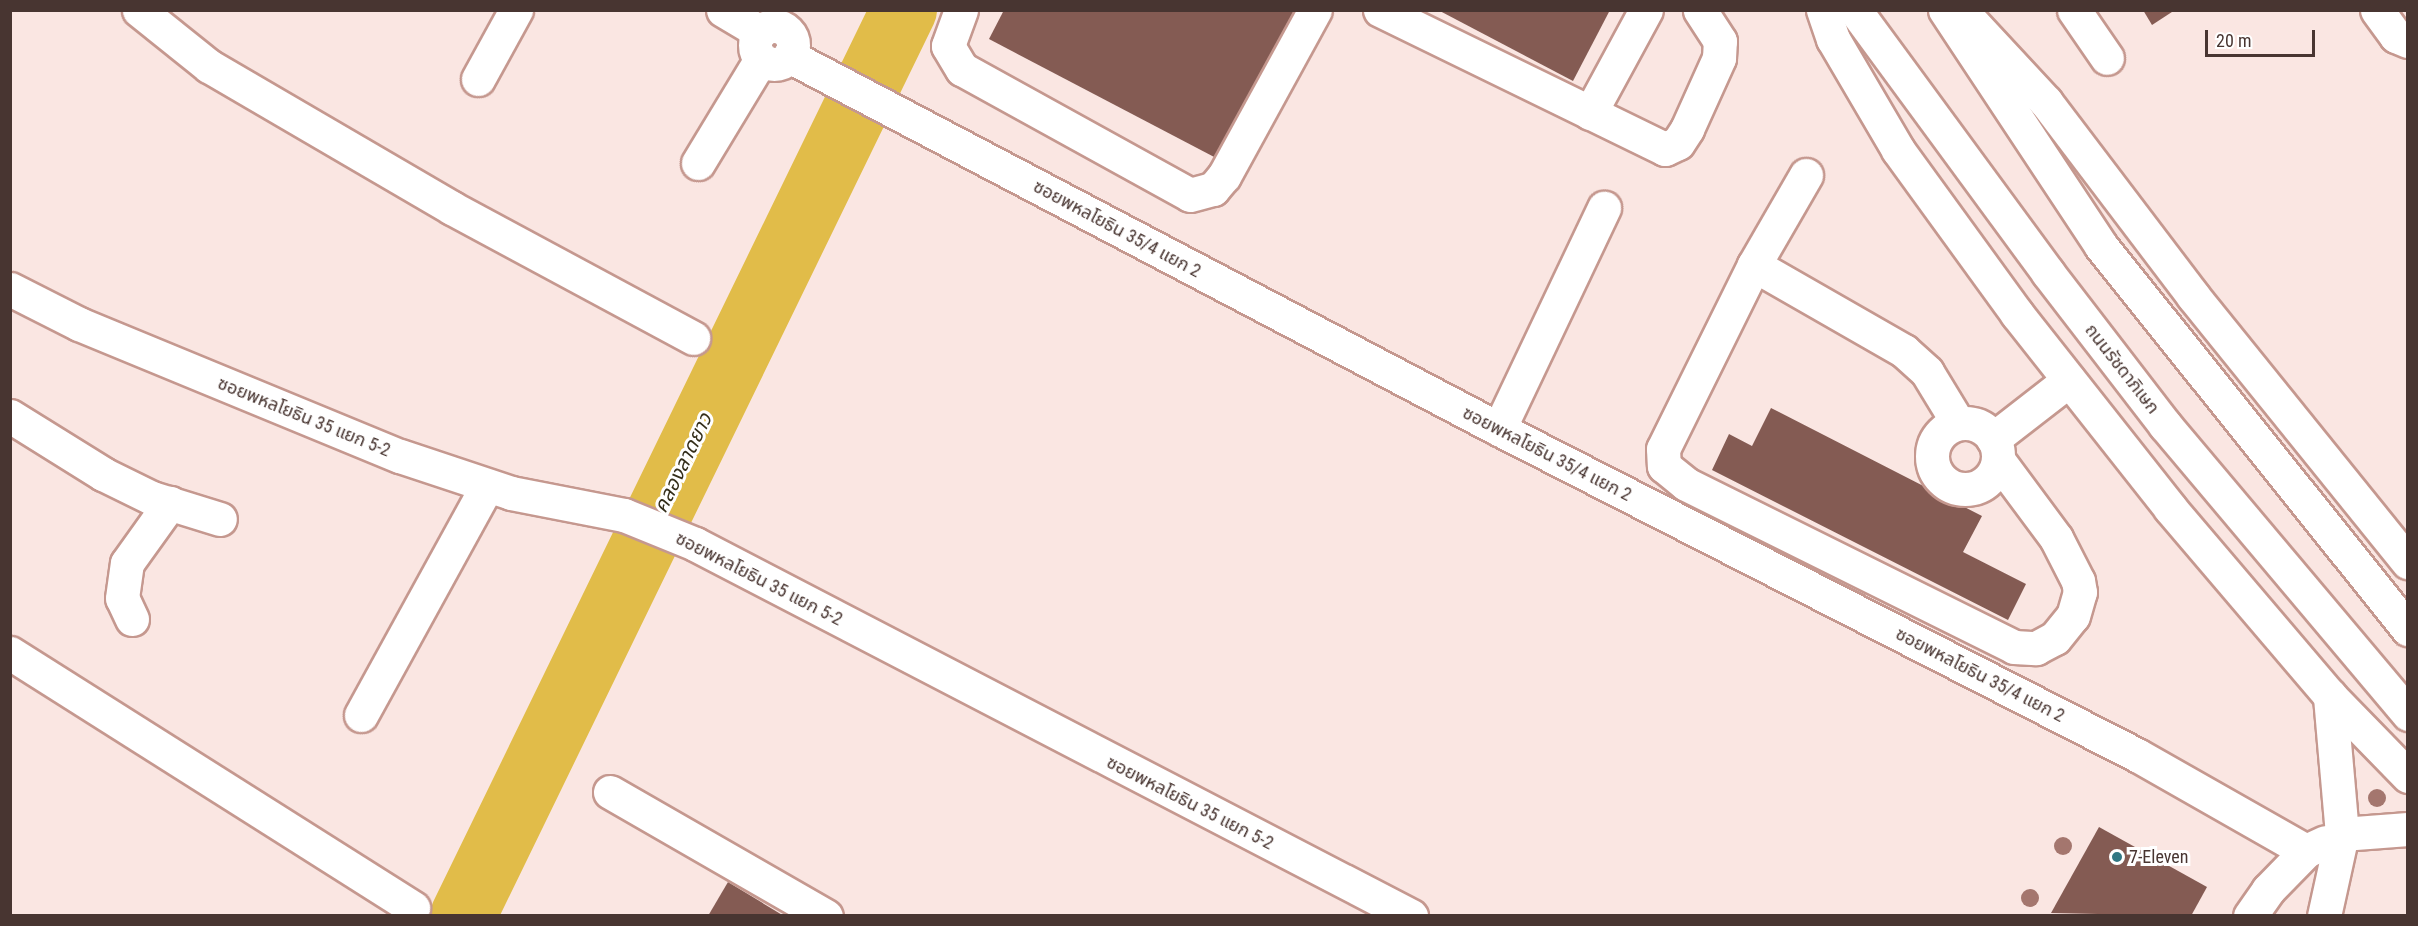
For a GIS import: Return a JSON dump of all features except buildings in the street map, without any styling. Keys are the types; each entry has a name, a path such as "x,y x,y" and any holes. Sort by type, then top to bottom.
{"street":[{"path":"139,10 209,66 452,208 693,338"},
{"path":"478,79 516,10"},
{"name":"ซอยพหลโยธิน 35/4 แยก 2","path":"723,10 774,37 848,88 1499,429 2137,755 2306,851"},
{"path":"961,10 948,46 951,58 962,69 1190,195 1214,189 1224,176 1315,10"},
{"path":"1380,10 1665,149 1677,143 1713,77 1721,50 1701,10"},
{"path":"1590,113 1646,10"},
{"path":"1823,10 1833,39 1898,150 2069,380 2170,508 2330,696 2408,776"},
{"name":"ถนนรัชดาภิเษก","path":"1855,10 2048,273 2232,509 2408,714"},
{"path":"1945,10 2101,246 2408,629"},
{"path":"1961,10 2046,102 2193,296 2408,562"},
{"path":"2074,10 2107,58"},
{"path":"2377,10 2396,36 2408,41"},
{"path":"698,163 774,37"},
{"path":"1806,175 1754,265 1663,449 1664,466 1671,476 2014,647 2036,648 2055,638 2073,616 2080,592 2078,581 2056,538 1995,449 1978,426 1958,423 1941,433 1932,450 1934,470 1942,481 1960,489 1973,489 1990,478 1995,449 2069,380"},
{"path":"1499,429 1604,208"},
{"path":"1754,265 1904,351 1927,372 1958,423"},
{"name":"ซอยพหลโยธิน 35 แยก 5-2","path":"10,289 100,333 400,456 487,486 624,515 695,544 1411,915"},
{"path":"10,416 103,474 170,503 220,519"},
{"path":"361,715 487,486"},
{"path":"132,619 122,598 128,563 170,503"},
{"path":"10,653 413,908"},
{"path":"2324,915 2342,834 2330,696"},
{"path":"610,792 826,915"},
{"path":"2250,915 2268,890 2306,851 2342,834 2408,829"}],"waterway":[{"name":"คลองลาดยาว","path":"463,916 904,10"}],"place":[{"name":"7-Eleven","path":"2117,857"}]}
